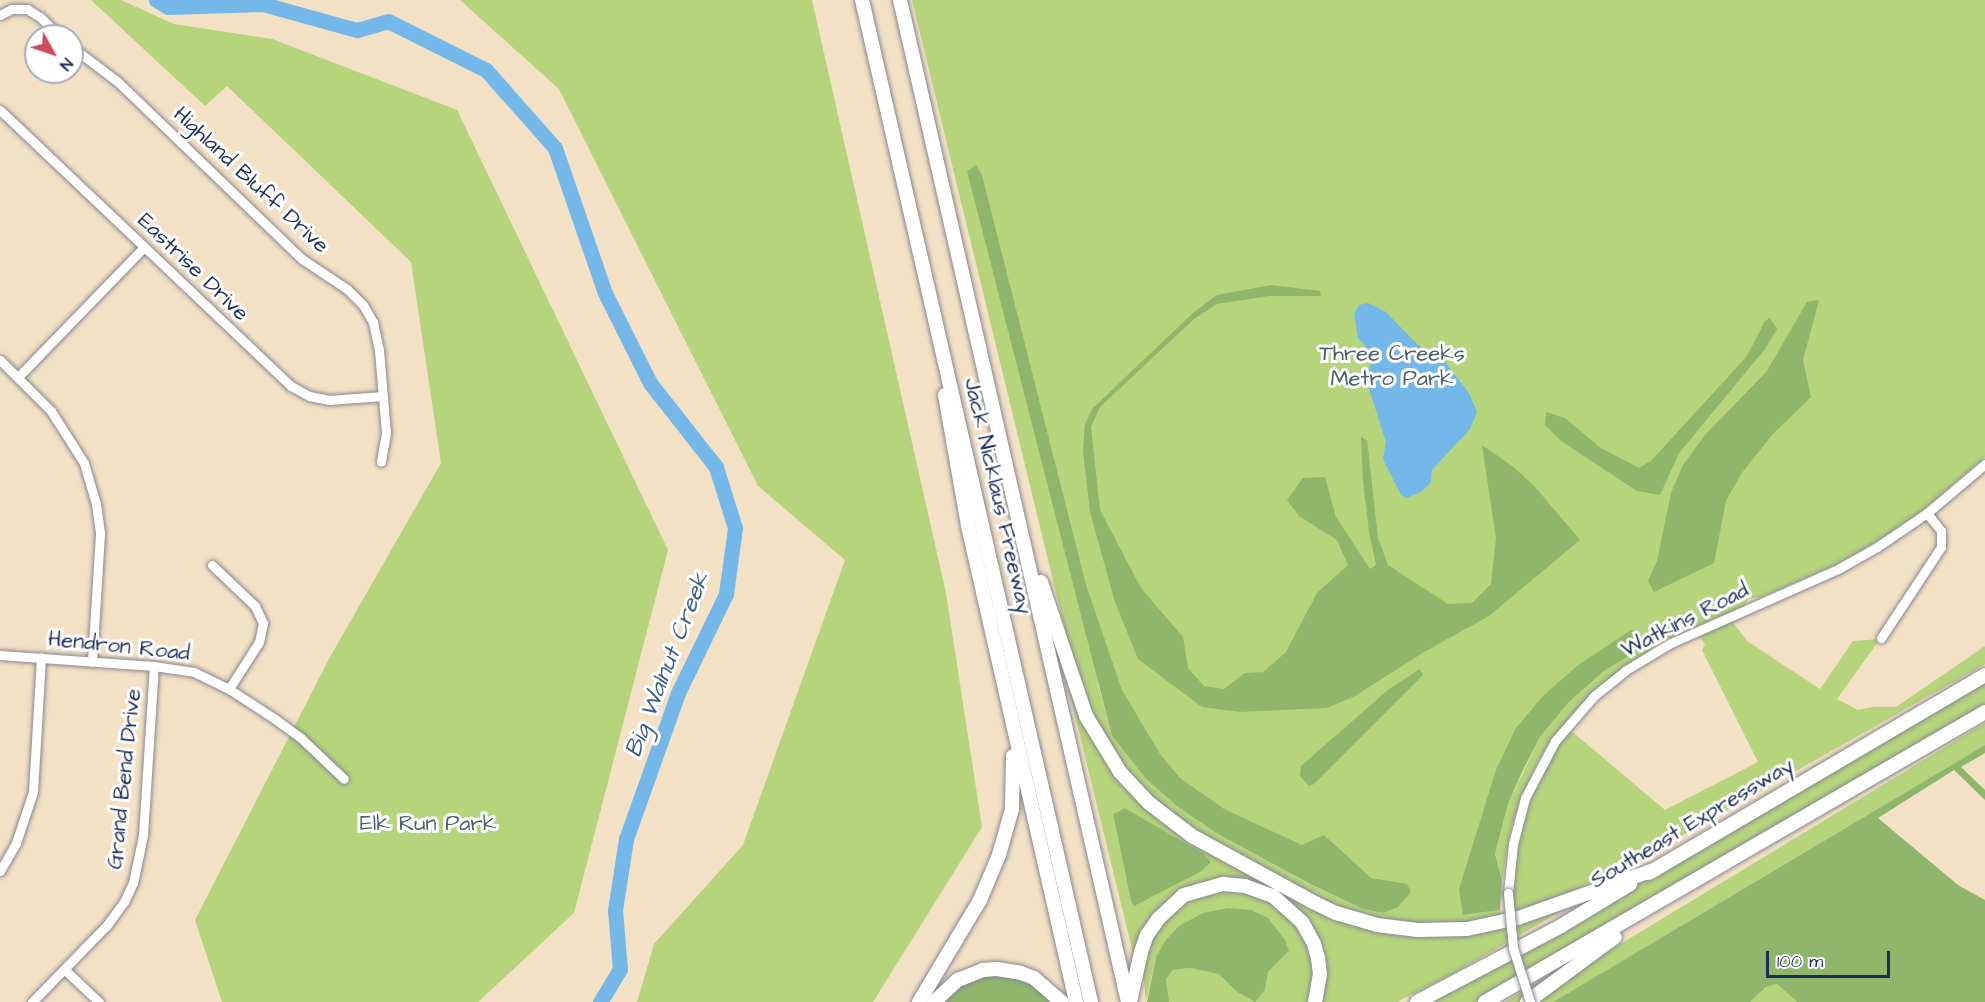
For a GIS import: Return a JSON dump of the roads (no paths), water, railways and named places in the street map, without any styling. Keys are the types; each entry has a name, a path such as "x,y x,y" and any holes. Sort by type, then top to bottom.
{"highway":[{"name":"Jack Nicklaus Freeway","path":"862,0 1091,1002"},
{"name":"Jack Nicklaus Freeway","path":"900,0 1129,1002"},
{"path":"926,280 968,526 1076,1002"},
{"path":"1001,447 1047,604 1088,719 1103,748 1134,789 1171,822 1192,836 1336,913 1377,925 1418,930 1467,929 1518,918 1656,869"},
{"name":"Southeast Expressway","path":"1417,1002 1561,926 1985,675"},
{"path":"919,1002 980,900 1007,833 1012,809 1014,760 1003,683"},
{"path":"1485,1002 1985,712"},
{"path":"1528,1002 1584,958 1708,873"},
{"path":"1129,1002 1141,952 1147,935 1158,919 1185,895 1223,884 1245,886 1274,896 1302,922 1314,944 1318,958 1320,974 1316,1002"},
{"path":"934,1002 958,980 983,970 997,969 1034,978 1062,1002"}],"street":[{"path":"0,15 12,9 27,9 47,24"},
{"name":"Highland Bluff Drive","path":"84,56 118,82 302,259 358,299 376,331 386,433 381,462"},
{"name":"Eastrise Drive","path":"0,110 291,386 309,396 330,400 382,396"},
{"path":"18,377 144,247"},
{"path":"0,360 51,411 70,437 84,463 96,504 100,550 92,662"},
{"name":"Watkins Road","path":"1528,1002 1513,948 1508,894 1513,844 1525,798 1555,741 1594,696 1655,652 1838,569 1877,547 1928,513 1985,464"},
{"path":"1881,638 1941,547 1941,531 1928,513"},
{"path":"212,566 255,606 263,623 259,642 229,689"},
{"name":"Hendron Road","path":"0,655 154,666 194,672 229,689 301,738 344,779"},
{"path":"0,871 16,843 33,792 42,657"},
{"name":"Grand Bend Drive","path":"32,1002 118,912 137,870 143,835 154,666"},
{"path":"64,969 99,1002"}],"water":[{"path":"1368,303 1386,312 1418,345 1440,355 1469,393 1477,412 1470,429 1432,470 1431,482 1421,492 1406,498 1401,495 1383,459 1386,442 1365,376 1370,368 1368,349 1358,338 1354,314 1359,305"}],"waterway":[{"name":"Big Walnut Creek","path":"156,0 168,7 263,4 357,30 388,21 486,70 555,148 605,293 650,383 716,467 735,528 726,594 678,693 626,839 615,910 620,969 600,1002"}],"park label":[{"name":"Three Creeks Metro Park","path":"1392,366"},
{"name":"Elk Run Park","path":"428,824"}]}
